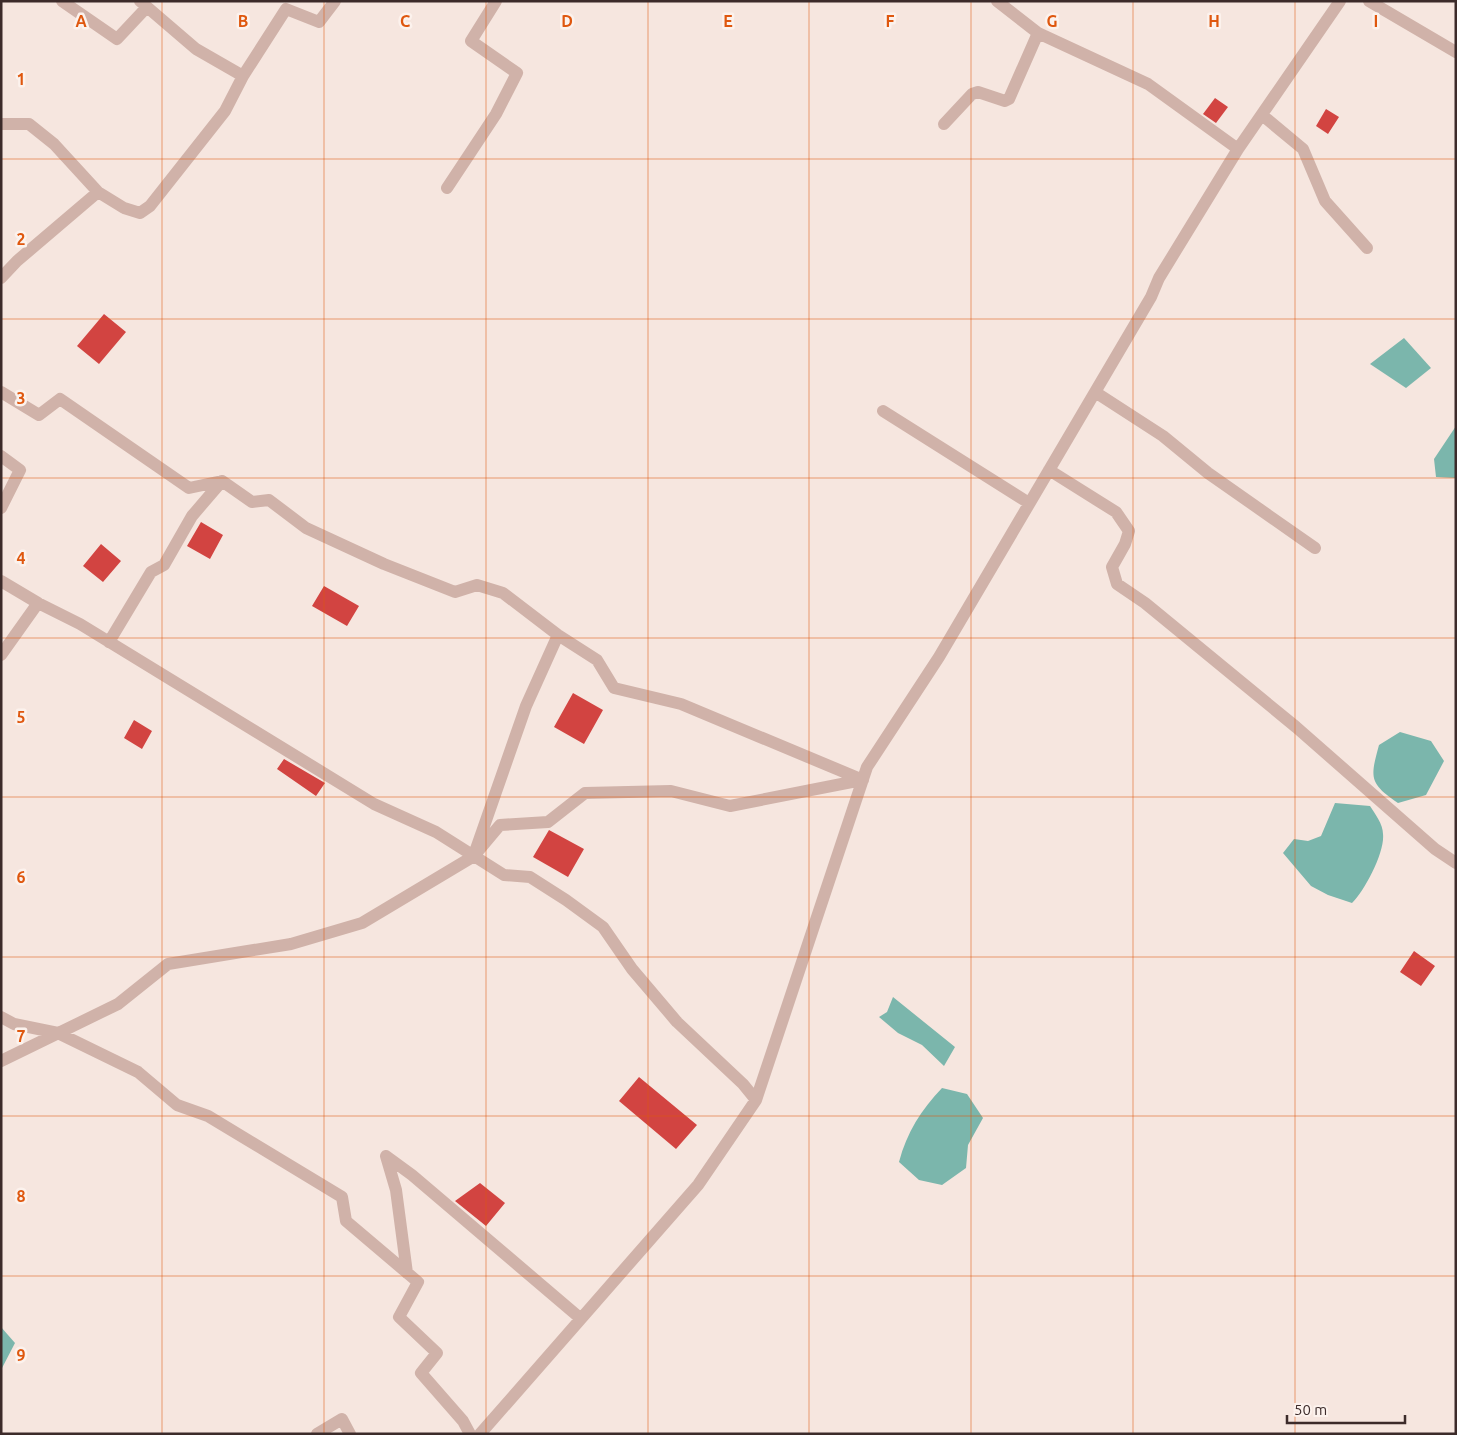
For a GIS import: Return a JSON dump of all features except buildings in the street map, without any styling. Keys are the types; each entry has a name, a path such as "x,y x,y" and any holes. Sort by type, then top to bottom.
{"street":[{"path":"62,1 117,39 144,4 196,49 244,76"},
{"path":"1,124 29,124 54,144 98,192 124,208 140,214 225,112 244,76 286,9 319,22 335,1"},
{"path":"447,188 496,114 517,73 471,41 496,1"},
{"path":"997,1 1038,33 1148,84 1238,149"},
{"path":"480,1434 698,1185 756,1100 867,767 939,657 1151,297 1159,278 1238,149 1340,1"},
{"path":"1369,1 1456,52"},
{"path":"944,124 972,94 978,92 1005,101 1009,99 1038,33"},
{"path":"1262,115 1302,149 1325,201 1367,248"},
{"path":"1,278 17,261 98,192"},
{"path":"1,392 40,415 60,399 188,488 222,481 252,502 269,500 306,528 384,564 455,592 477,585 503,593 558,635 597,660 614,688 681,704 863,780"},
{"path":"1095,392 1163,436 1208,473 1315,548"},
{"path":"883,411 1029,503"},
{"path":"1,456 20,470 1,508"},
{"path":"1049,470 1116,512 1129,531 1125,544 1112,567 1117,584 1145,603 1296,727 1435,849 1456,863"},
{"path":"110,642 151,572 164,565 192,516 222,481"},
{"path":"1,581 38,604 80,624 374,804 436,832 504,875 530,877 603,927 632,969 677,1022 743,1084 756,1100"},
{"path":"1,655 38,604"},
{"path":"474,856 526,706 558,635"},
{"path":"1,1060 118,1004 168,964 291,944 362,923 474,856 500,825 548,822 585,793 671,791 730,806 863,780"},
{"path":"1,1017 14,1024 58,1033 138,1072 177,1105 208,1116 342,1196 346,1220 418,1282 399,1318 436,1353 420,1372 463,1421 470,1434"},
{"path":"407,1273 396,1190 386,1156 427,1188 580,1318"},
{"path":"317,1434 342,1419 350,1434"}],"water":[{"path":"1404,338 1431,368 1406,388 1370,364"},
{"path":"1456,426 1456,478 1436,477 1434,459"},
{"path":"1400,732 1431,741 1444,761 1426,795 1398,803 1377,785 1373,773 1379,745"},
{"path":"1335,803 1370,806 1383,830 1381,851 1368,880 1352,903 1328,895 1311,886 1283,853 1294,839 1308,841 1321,836"},
{"path":"893,997 955,1047 944,1066 922,1045 898,1033 879,1017 887,1012"},
{"path":"942,1088 967,1094 983,1118 968,1145 966,1168 942,1185 919,1180 899,1162 906,1141 916,1122"},
{"path":"1,1327 15,1343 1,1370"}]}
